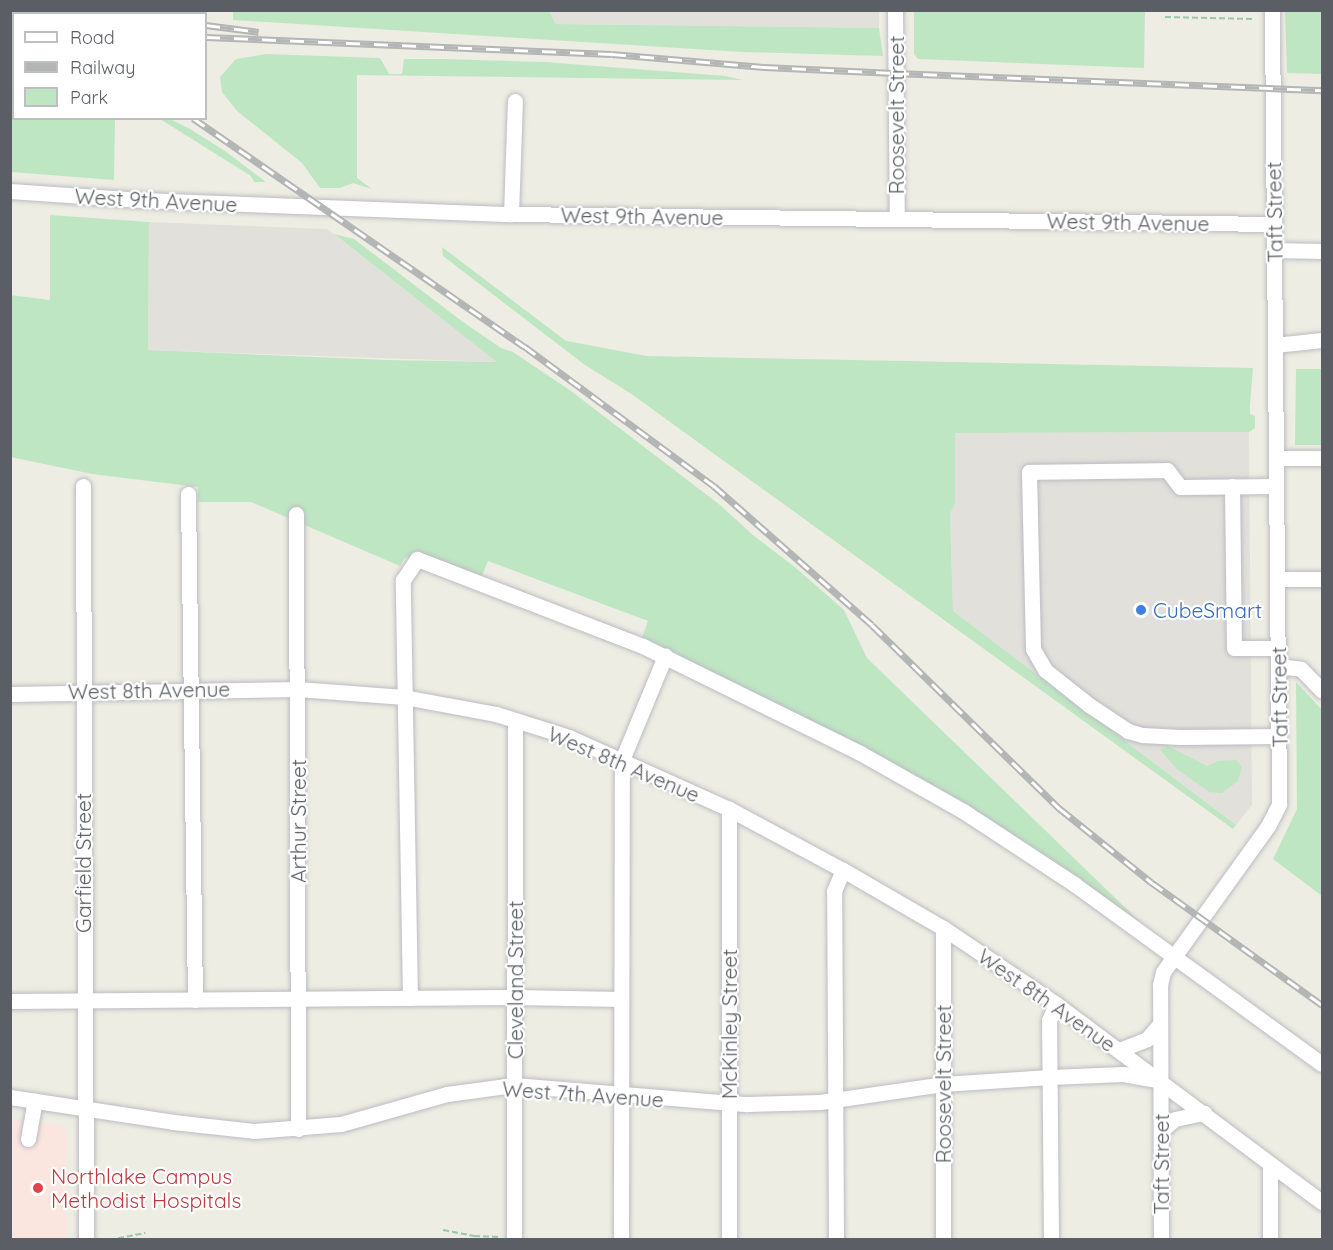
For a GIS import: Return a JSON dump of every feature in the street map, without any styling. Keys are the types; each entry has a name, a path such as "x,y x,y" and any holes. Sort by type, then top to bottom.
{"street":[{"name":"Roosevelt Street","path":"895,10 897,219"},
{"name":"Taft Street","path":"1161,1239 1160,986 1163,972 1276,813 1279,804 1272,10"},
{"path":"511,214 515,101"},
{"name":"West 9th Avenue","path":"10,191 142,200 511,214 1274,224"},
{"path":"1274,250 1323,251"},
{"path":"1275,345 1323,340"},
{"path":"1276,458 1323,458"},
{"path":"1276,486 1180,487 1167,470 1029,472 1033,649 1045,670 1089,705 1128,730 1142,735 1279,736"},
{"name":"Garfield Street","path":"83,486 82,690 86,1239"},
{"path":"1232,486 1234,648 1278,648"},
{"path":"189,494 195,1000"},
{"name":"Arthur Street","path":"296,514 298,1129"},
{"path":"410,998 403,580 417,559 531,601 665,656 860,753 963,811 1074,884 1323,1064"},
{"path":"1277,579 1323,579"},
{"path":"621,1239 622,760 665,656"},
{"path":"1278,666 1300,669 1323,691"},
{"name":"West 8th Avenue","path":"10,694 82,690 298,689 404,697 515,720 569,737 729,809 843,870 942,928 1056,1004 1323,1202"},
{"name":"Cleveland Street","path":"509,1238 514,1086 515,720"},
{"name":"McKinley Street","path":"729,809 729,1239"},
{"path":"836,1239 834,891 843,870"},
{"name":"Roosevelt Street","path":"942,928 943,1239"},
{"path":"10,1001 514,997 621,999"},
{"path":"1051,1239 1049,1020 1056,1004"},
{"path":"1119,1050 1147,1039 1160,1024"},
{"name":"West 7th Avenue","path":"10,1098 226,1129 298,1129 341,1124 447,1094 514,1086 729,1104 836,1100 943,1084 1050,1077 1123,1074 1161,1080"},
{"path":"28,1139 35,1101"},
{"path":"1161,1131 1175,1119 1204,1113"},
{"path":"1270,1164 1270,1239"}],"path":[{"path":"1165,17 1254,19"},
{"path":"443,1230 474,1236 509,1238"},
{"path":"109,1239 145,1233"}],"shaded area":[{"path":"549,11 879,11 879,28 556,24"},
{"path":"149,222 327,229 498,362 148,350"},
{"path":"1249,432 1252,805 1236,825 953,611 950,514 955,504 955,433"},
{"name":"Northlake Campus Methodist Hospitals","path":"10,1118 66,1126 66,1239 11,1239"}],"green space":[{"path":"233,10 549,11 556,24 879,28 883,56 742,52 233,20"},
{"path":"914,11 1145,11 1144,68 918,59 914,54"},
{"path":"1285,11 1322,11 1322,74 1287,73"},
{"path":"266,54 380,58 389,74 402,74 404,59 444,59 545,62 726,76 742,80 357,75 357,178 372,189 353,183 340,188 320,188 302,163 237,111 222,92 220,77 236,59"},
{"path":"11,62 12,120 115,120 114,180 11,172"},
{"path":"162,120 172,120 190,129 225,151 266,182 254,182 251,176"},
{"path":"50,215 149,222 148,350 497,362 334,234 354,239 463,322 571,391 720,505 753,535 796,568 844,610 867,658 1142,924 1111,902 642,638 648,621 488,561 481,578 415,555 405,558 400,566 251,502 198,502 198,487 92,474 11,457 10,295 50,300"},
{"path":"442,247 566,341 647,356 1253,368 1250,414 1255,416 1255,428 1249,432 955,433 955,504 950,514 953,611 1236,825 1233,829 630,393 585,365 443,256"},
{"path":"1296,369 1322,369 1322,445 1295,445"},
{"path":"1296,682 1322,710 1322,896 1273,859 1297,809"},
{"path":"1168,746 1207,766 1218,761 1236,760 1242,767 1238,781 1222,793 1209,792 1177,769 1160,750"}],"railway":[{"path":"144,10 150,12"},
{"path":"207,25 259,32"},
{"path":"207,37 612,54 764,67 1322,90"},
{"path":"196,120 524,346 714,486 872,625 1059,808 1151,882 1322,1005"}],"place":[{"name":"CubeSmart","path":"1141,610"},
{"name":"Northlake Campus Methodist Hospitals","path":"38,1188"}]}
